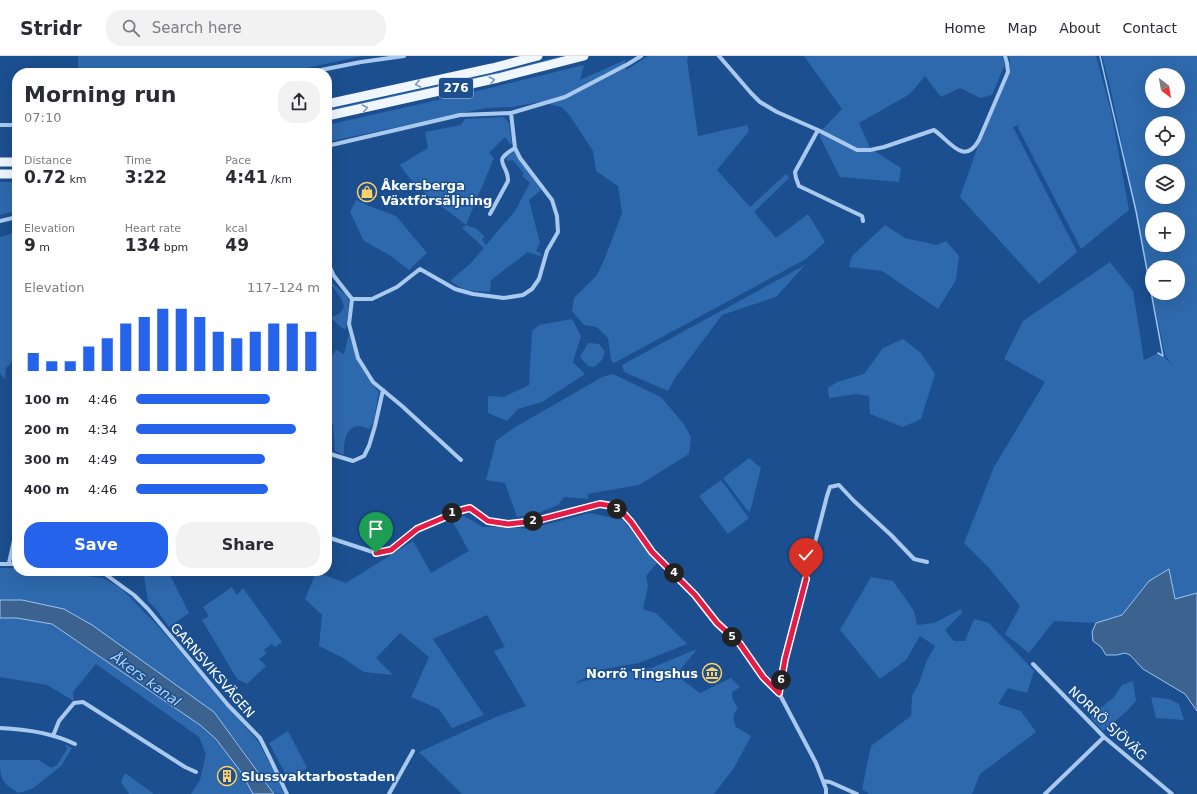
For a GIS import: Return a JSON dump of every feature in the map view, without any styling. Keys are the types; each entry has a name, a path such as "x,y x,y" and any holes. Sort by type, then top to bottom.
{"main road":[{"name":"276","path":"332,103 492,68 538,56"},
{"name":"276","path":"332,115 498,78 584,56"},
{"path":"0,162 12,162"},
{"path":"0,174 12,174"}],"street":[{"path":"331,68 404,56"},
{"path":"332,145 460,115 511,113 565,98 641,56"},
{"path":"719,56 760,102 777,112 818,130 856,150 870,150 884,147 934,130 957,150 968,151 975,148 1008,72 1005,56"},
{"path":"352,299 372,299 396,288 420,269 455,289 472,294 504,298 523,295 532,289 539,279 547,251 558,232 558,226 552,200 520,158 515,148 511,113"},
{"path":"0,125 12,125"},
{"path":"818,130 796,172 796,178 799,186 862,216 863,221"},
{"path":"490,214 508,181 508,176 502,165 504,154 515,148"},
{"path":"0,221 12,218"},
{"path":"332,272 352,299 349,324 358,358 373,382 402,406 461,460"},
{"path":"394,283 396,288"},
{"path":"332,455 353,461 364,456 369,446 375,426 383,390"},
{"path":"779,693 785,659 830,487 839,485 914,559 927,562"},
{"path":"332,539 376,553 391,550 417,529 470,508 488,521 508,524 535,521 600,504 612,506 621,511 631,522 652,552 695,595 717,623 740,644 763,677 779,693 823,781 826,794"},
{"path":"9,563 12,550"},
{"path":"0,564 12,563"},
{"name":"GARNSVIKSVÄGEN","path":"107,576 134,595 148,609 228,705 260,738 287,794"},
{"name":"NORRÖ SJÖVÄG","path":"1033,664 1104,737 1172,794"},
{"path":"53,736 59,721 74,703 83,702 185,767 196,772"},
{"path":"0,728 24,729 53,736 76,744"},
{"path":"1045,794 1104,737"},
{"path":"389,794 413,751"},
{"path":"823,781 830,782 857,794"}],"shaded area":[{"path":"78,56 362,56 307,68 78,68"},
{"path":"561,56 572,56 332,112 332,109 499,72"},
{"path":"648,56 689,56 687,60 698,136 747,125 749,131 717,170 750,207 786,174 789,178 754,212 776,238 808,214 825,242 806,259 614,363 611,360 608,338 597,327 584,325 572,311 574,298 597,275 622,213 618,186 596,171 593,151 570,116 562,107 540,102 512,107 486,108 332,141 332,124 584,65 580,80 625,60 626,70"},
{"path":"804,56 1002,56 1005,64 992,95 980,98 960,88 941,97 925,76 910,94 859,123 870,148 901,168 899,182 840,177 820,137 820,132 842,109"},
{"path":"1008,56 1096,56 1111,111 1129,210 1081,249 1018,128 1019,125 1013,127 1077,252 1039,284 960,197 978,146 1009,75 1010,61"},
{"path":"1102,56 1197,56 1197,593 1175,600 1168,570 1149,581 1122,615 1096,623 1054,621 1029,653 1005,634 1020,606 989,568 964,543 994,467 1045,382 1004,359 1023,321 1110,262 1133,291 1144,360 1158,353 1172,365 1165,355 1153,300 1185,300 1185,260 1146,260 1111,91"},
{"path":"504,117 509,123 512,143 510,144 505,137 489,153 494,158 466,225 430,198 406,174 400,165 428,148 425,132 461,125 465,119"},
{"path":"514,151 541,190 529,200 540,243 536,251 542,254 540,256 528,252 491,280 490,292 464,289 459,287 451,280 470,264 484,248 462,228 466,225 477,229 485,237 482,239 486,245 515,211 530,183 522,176 524,174 513,160 507,161 506,157"},
{"path":"0,182 12,182 12,212 0,215"},
{"path":"356,200 396,216 427,253 409,270 391,256 364,241 350,212"},
{"path":"885,225 905,238 937,245 946,241 959,256 956,280 938,309 882,271 849,267 852,256"},
{"path":"12,233 12,360 6,368 5,379 0,374 0,237"},
{"path":"805,265 776,297 722,315 675,378 668,391 624,372 622,365"},
{"path":"332,284 346,295 349,301 346,329 342,328 332,319 340,313 344,307 342,300"},
{"path":"572,319 581,336 573,362 585,374 542,402 518,409 507,421 488,413 488,396 504,397 529,385 532,331 539,325"},
{"path":"349,334 361,365 368,378 379,392 375,416 370,429 358,426 353,427 347,433 344,446 344,455 335,451 332,424 332,356 336,350 344,354"},
{"path":"903,339 921,353 935,374 921,419 903,427 870,414 869,396 856,394 829,398 828,388 837,382 864,374 883,348"},
{"path":"588,343 599,344 605,352 602,360 594,367 588,366 580,357"},
{"path":"613,374 661,397 683,423 691,437 689,454 639,485 587,494 589,499 564,497 558,505 533,515 517,517 505,483 486,480 496,441 512,429 602,377"},
{"path":"749,458 761,468 750,512 723,478"},
{"path":"721,480 749,518 728,534 699,496"},
{"path":"590,513 623,520 657,563 646,576 648,586 643,609 656,613 687,644 639,663 599,670 574,684 605,675 651,668 697,649 676,675 700,693 731,678 740,687 732,692 732,698 738,709 734,715 736,727 751,736 734,768 714,794 462,794 419,752 498,716 526,706 494,651 505,647 487,615 433,639 484,715 452,728 439,709 411,697 429,657 400,633 376,658 393,675 364,672 343,658 319,646 322,615 305,599 314,576 327,576 346,583 413,541 431,573 469,551 451,519 464,516 483,527 511,527 529,529"},
{"path":"0,568 12,568 12,576 87,576 103,578 121,588 156,624 258,741 284,794 274,793 231,734 22,600 0,600"},
{"path":"144,576 170,576 189,613 169,627 148,601"},
{"path":"871,577 893,581 914,611 917,625 934,623 961,609 962,613 945,630 954,641 965,641 974,619 989,623 1034,671 1027,693 1008,688 998,704 1021,711 1036,732 980,774 972,794 869,794 862,789 871,746 911,716 912,696 919,683 927,660 935,646 920,636 906,660 880,679 840,630"},
{"path":"232,587 237,595 243,588 282,642 275,647 272,644 264,650 267,653 259,659 266,666 247,684 237,679 202,620 209,616 203,607"},
{"path":"0,618 17,618 52,624 200,725 216,739 241,772 253,794 191,794 200,780 206,754 199,737 96,664 73,692 74,701 47,685 0,677"},
{"path":"1133,681 1136,701 1126,712 1103,731 1090,717 1114,697 1122,685"},
{"path":"1151,697 1169,699 1179,704 1184,720 1156,718"},
{"path":"288,731 307,768 288,779 269,743"},
{"path":"65,744 72,748 61,766 32,789 18,793 8,786 3,780 1,776 0,760 39,760 51,768 57,765 67,749"},
{"path":"125,773 154,794 129,794 121,782"}],"water":[{"path":"1169,569 1175,599 1197,593 1197,711 1185,694 1143,669 1130,655 1125,653 1106,655 1101,647 1093,641 1092,632 1096,623 1122,615 1149,581"},
{"name":"Åkers kanal","path":"0,600 22,600 64,609 92,625 214,712 274,794 253,794 241,772 216,739 200,725 52,624 17,618 0,618"}],"waterway":[{"path":"1100,56 1136,211 1163,356 1158,353"}],"place":[{"name":"Åkersberga Växtförsäljning","path":"367,192"},
{"name":"Norrö Tingshus","path":"712,673"},
{"name":"Slussvaktarbostaden","path":"227,776"}],"route":[{"path":"376,553 391,550 424,525 447,515 470,508 488,521 508,524 535,521 600,504 612,506 621,511 631,522 652,552 662,560 695,595 717,623 740,644 763,677 779,693 785,659 806,579"}]}
